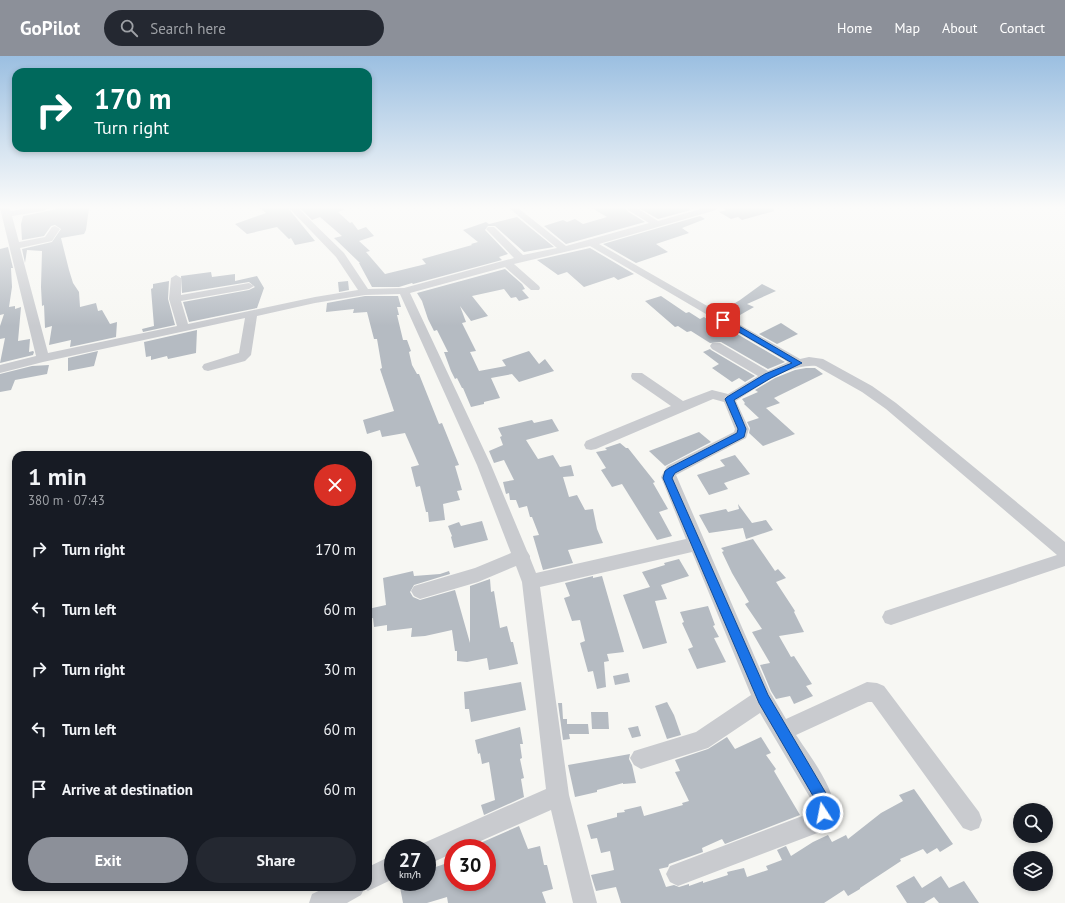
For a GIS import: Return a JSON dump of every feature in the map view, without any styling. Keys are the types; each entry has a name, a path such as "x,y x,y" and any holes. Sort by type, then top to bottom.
{"street":[{"path":"16,248 43,358"},
{"path":"333,248 340,255 365,292"},
{"path":"510,248 521,259"},
{"path":"0,369 43,358 315,300 365,292 404,291 521,259 570,248"},
{"path":"600,248 798,363"},
{"path":"506,263 535,288"},
{"path":"176,278 176,299 184,328"},
{"path":"176,299 249,286"},
{"path":"404,291 484,465 522,556 531,582 558,795 585,903"},
{"path":"208,367 244,357 252,313"},
{"path":"716,346 768,376"},
{"path":"729,399 768,376 798,363 812,360 819,362 867,389 891,406 1065,552"},
{"path":"637,376 681,406"},
{"path":"591,445 712,394 729,399 742,429 741,435 672,470 669,473 668,478 695,544 763,699 822,799 823,813 812,824 678,874"},
{"path":"531,582 695,544"},
{"path":"420,591 478,575 522,556"},
{"path":"890,617 1065,559"},
{"path":"782,731 867,692 877,693 971,820"},
{"path":"641,758 701,741 763,699"},
{"path":"436,849 558,795"},
{"path":"372,877 384,872"},
{"path":"321,903 345,891"}],"building":[{"path":"8,248 13,268 11,268 12,287 9,307 15,306 15,309 21,307 18,341 30,339 29,352 34,352 33,355 0,363 5,338 0,339 0,326 4,314 0,315 0,249"},
{"path":"28,248 63,248 73,283 79,292 80,307 96,303 98,311 102,310 110,324 117,322 116,337 70,347 71,340 49,345 52,326 45,328 44,305 42,306 41,287 42,251 27,250 25,263 22,249"},
{"path":"344,248 366,248 370,251 366,252 385,274 426,264 422,259 463,248 502,248 508,254 499,257 502,260 399,287 372,287 360,263"},
{"path":"519,248 551,248 524,252"},
{"path":"590,248 634,274 618,280 614,277 584,287 567,272 558,275 537,260"},
{"path":"609,248 661,248 668,252 636,263"},
{"path":"505,269 522,284 525,289 522,290 529,298 519,301 516,297 511,298 504,289 472,296 488,316 471,321 460,306 466,322 462,323 476,351 470,352 479,371 506,366 502,360 529,351 539,364 545,359 554,371 519,382 512,374 491,378 500,398 471,407 463,388 457,378 455,379 451,371 444,352 448,352 437,330 434,331 422,301 417,293"},
{"path":"211,272 212,277 235,274 235,281 257,276 264,288 257,308 189,322 183,302 249,290 255,287 249,282 182,293 181,276"},
{"path":"169,281 168,299 175,325 143,332 142,329 154,326 151,289 153,288 153,284"},
{"path":"348,281 349,290 339,292 338,282"},
{"path":"762,284 776,291 747,304 754,307 733,319 720,312 740,300"},
{"path":"365,296 398,296 401,307 397,307 399,315 397,315 403,340 407,340 411,351 409,352 412,365 417,374 419,374 439,424 442,423 459,465 455,466 462,490 457,491 460,500 443,504 445,520 429,522 428,512 426,512 420,486 416,487 411,467 419,465 405,433 382,437 380,430 367,434 363,420 394,411 380,369 382,368 377,339 374,339 367,312 353,313 354,309 326,312 327,303"},
{"path":"661,296 686,313 689,312 700,319 704,317 707,319 710,318 785,362 768,369 721,342 710,343 691,331 687,332 678,326 675,327 645,301"},
{"path":"781,323 798,334 777,344 759,334"},
{"path":"197,330 196,353 168,359 167,356 151,360 151,356 146,357 144,342"},
{"path":"710,349 755,376 745,382 739,378 732,382 712,368 719,364 703,352"},
{"path":"98,351 94,366 68,371 68,358"},
{"path":"49,365 47,374 15,380 11,390 0,392 0,374 32,366"},
{"path":"815,368 823,374 774,398 780,403 766,408 795,434 763,446 749,433 750,428 747,422 759,418 744,404 745,403 742,399 758,392 755,390 775,378 795,370"},
{"path":"552,419 559,431 526,440 538,459 553,455 560,467 571,465 574,476 563,477 569,497 577,495 585,510 593,509 597,529 603,543 568,550 573,563 543,570 533,536 539,535 532,517 530,517 527,506 519,508 516,500 510,500 509,493 506,494 503,482 514,480 504,460 494,463 489,451 503,445 500,437 502,436 498,428 532,420 534,423"},
{"path":"699,432 711,442 665,466 649,451"},
{"path":"620,443 628,448 655,482 653,483 668,509 659,512 672,536 657,540 622,484 612,487 601,470 606,468 596,452 607,450 605,448"},
{"path":"735,455 750,474 724,483 728,489 709,495 697,475 725,466 720,460"},
{"path":"738,504 752,523 766,520 773,530 746,539 743,528 709,533 699,515 726,509 728,512 739,509"},
{"path":"482,521 488,540 454,548 452,536 448,526 459,522 461,526"},
{"path":"753,539 775,571 778,569 786,578 776,582 795,611 794,612 804,632 779,636 791,657 794,656 812,684 806,686 813,696 794,704 790,696 776,699 771,691 760,665 770,663 752,632 762,629 745,604 749,602 732,573 722,552 724,551 721,548"},
{"path":"679,559 689,576 661,585 667,599 655,601 667,643 643,649 623,595 650,587 642,572"},
{"path":"413,571 414,576 440,574 449,571 450,574 414,585 410,592 413,597 420,600 455,590 470,643 470,586 490,579 491,592 494,591 500,628 507,626 511,642 513,642 518,664 489,670 487,658 467,662 457,661 457,651 455,651 452,630 425,636 411,637 412,628 387,631 387,625 374,627 372,608 386,605 383,578"},
{"path":"593,576 593,578 602,576 624,652 607,654 609,661 604,662 606,687 597,689 593,671 588,672 580,643 585,641 580,620 572,621 564,598 570,596 565,583"},
{"path":"708,606 715,625 713,626 719,637 714,638 726,662 697,669 688,649 693,647 682,623 684,622 680,612"},
{"path":"628,673 630,682 615,685 613,676"},
{"path":"521,682 526,710 471,722 469,709 465,709 464,692"},
{"path":"667,702 674,715 681,735 667,739 655,706"},
{"path":"558,703 562,703 563,719 567,719 567,724 588,724 589,734 569,734 570,739 563,740"},
{"path":"591,712 608,712 609,729 592,729"},
{"path":"638,726 641,736 632,738 628,728"},
{"path":"520,727 523,744 520,744 522,758 520,759 524,778 521,779 524,797 484,815 481,805 495,800 489,762 482,764 475,740"},
{"path":"727,737 735,749 761,737 771,753 766,755 776,769 774,771 800,815 725,844 722,839 702,848 703,852 669,864 668,867 659,869 666,887 674,885 679,887 689,884 689,886 703,881 703,883 728,875 727,872 744,868 747,877 768,870 766,866 782,860 777,850 786,846 791,856 813,842 828,835 832,842 846,835 848,839 881,813 903,801 899,795 914,789 953,844 940,852 937,848 927,854 923,849 900,859 901,861 848,896 844,890 824,903 621,903 616,887 596,891 591,875 614,870 610,851 601,853 597,838 591,839 587,825 617,817 617,813 625,812 624,810 641,806 644,816 683,805 682,803 689,801 675,772 680,771 675,760 708,749"},
{"path":"630,754 629,759 636,783 623,783 597,790 597,792 575,797 568,765"},
{"path":"519,826 528,849 540,846 544,865 547,865 553,889 542,892 546,903 448,903 447,897 427,903 403,903 401,891 436,891 436,867 444,864 444,891 496,891 496,839 489,839"},
{"path":"914,876 922,888 941,876 949,888 964,881 979,903 939,903 934,897 924,903 907,903 896,886"}],"route":[{"path":"723,320 798,363 768,376 729,399 743,432 741,435 672,470 669,473 668,478 695,544 763,699 822,799 823,813"}]}
